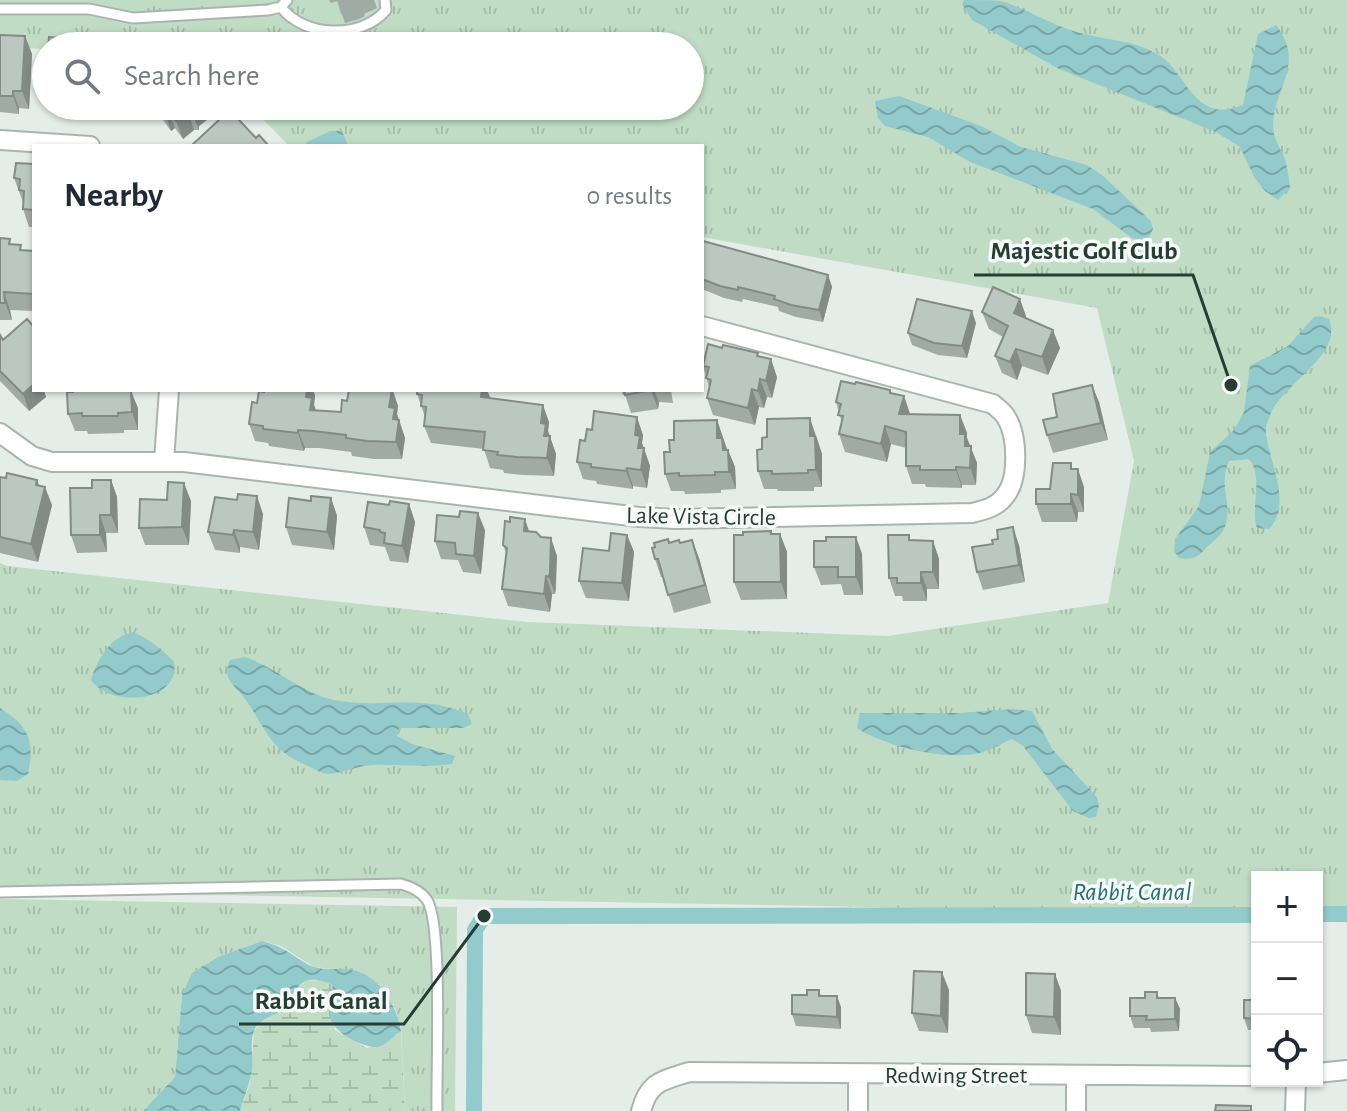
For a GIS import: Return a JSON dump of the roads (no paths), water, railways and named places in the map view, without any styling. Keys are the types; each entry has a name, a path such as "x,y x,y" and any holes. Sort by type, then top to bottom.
{"street":[{"path":"0,140 60,144"},
{"name":"Lake Vista Circle","path":"0,433 32,456 52,462 164,461 540,507 676,519 972,513 992,508 1006,496 1014,477 1013,435 1006,417 993,404 704,327"},
{"path":"164,461 169,392"},
{"path":"1323,1072 1347,1070"},
{"name":"Redwing Street","path":"641,1111 644,1098 656,1083 689,1072 1251,1076"},
{"path":"858,1075 858,1111"},
{"path":"1076,1075 1076,1111"},
{"path":"1295,1111 1296,1087"}],"lane":[{"path":"0,9 90,5 133,18 284,4 290,20 303,26 349,30 377,20 386,10 385,0"},
{"path":"0,892 401,884 416,889 428,901 433,916 437,959 437,1111"}],"water":[{"path":"964,0 1001,1 1070,30 1148,49 1167,62 1192,93 1213,108 1243,105 1258,34 1276,25 1289,54 1273,120 1274,134 1285,159 1290,188 1278,200 1265,191 1254,177 1240,147 1216,132 1059,69 972,20 962,4"},
{"path":"899,96 981,126 1021,147 1087,165 1151,221 1153,229 1148,240 1132,238 1093,209 970,162 928,137 885,126 878,118 875,101"},
{"path":"330,131 342,131 347,144 306,144"},
{"path":"1314,317 1329,319 1331,332 1328,345 1277,403 1266,427 1278,482 1279,508 1276,519 1269,529 1257,528 1256,474 1253,466 1249,459 1229,461 1225,478 1225,528 1197,556 1179,558 1174,551 1175,539 1199,506 1210,452 1234,430 1244,412 1250,366 1288,346"},
{"path":"133,632 155,645 174,662 173,675 167,686 143,697 128,698 113,695 91,680 97,664 112,643"},
{"path":"245,657 327,698 357,703 419,703 451,708 468,714 472,724 463,728 399,728 397,736 412,744 455,756 452,764 372,765 324,773 295,760 277,746 228,678 230,660"},
{"path":"0,708 18,721 30,743 28,774 17,781 0,780"},
{"path":"1014,709 1032,711 1052,749 1097,797 1096,817 1089,818 1073,811 1023,746 1012,739 969,755 936,754 901,747 857,728 860,713 958,713"},
{"path":"262,941 283,949 311,966 354,970 368,976 388,997 401,1031 375,1047 351,1039 332,1023 332,985 311,980 304,982 285,1006 256,1028 252,1040 251,1075 240,1111 143,1111 175,1077 182,995 192,973 220,956"}],"waterway":[{"name":"Rabbit Canal","path":"1323,914 1347,914"},
{"name":"Rabbit Canal","path":"474,1111 475,930 484,916 1251,915"}],"place":[{"name":"Majestic Golf Club","path":"1231,385"},
{"name":"Rabbit Canal","path":"484,916"}]}
